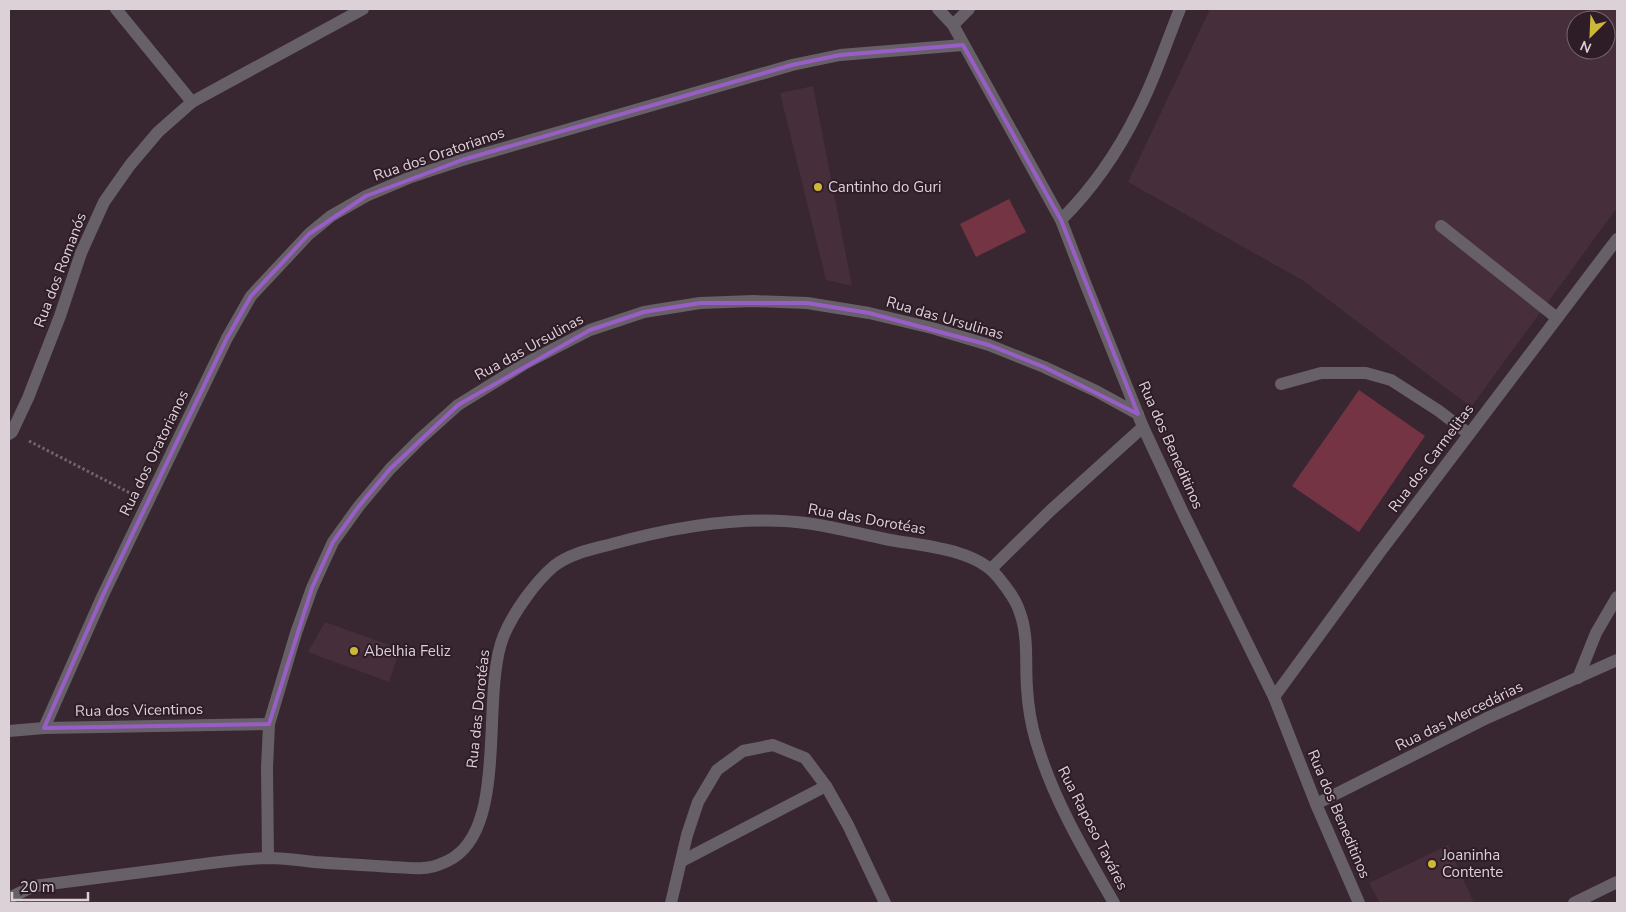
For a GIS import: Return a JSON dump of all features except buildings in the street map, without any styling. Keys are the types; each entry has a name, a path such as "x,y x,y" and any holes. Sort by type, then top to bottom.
{"street":[{"path":"116,9 192,102"},
{"name":"Rua dos Romanós","path":"10,433 28,398 60,316 81,253 104,202 130,165 158,132 192,102 364,9"},
{"name":"Rua dos Beneditinos","path":"938,9 953,25 1061,220 1143,427 1184,515 1274,697 1316,804 1359,903"},
{"path":"953,25 969,9"},
{"path":"1061,220 1090,188 1120,144 1139,110 1180,9"},
{"name":"Rua dos Oratorianos","path":"44,728 103,595 227,338 251,296 309,234 331,216 366,196 411,177 462,160 792,65 840,55 963,45"},
{"path":"1441,226 1557,318"},
{"name":"Rua dos Carmelitas","path":"1274,697 1469,434 1617,239"},
{"name":"Rua das Ursulinas","path":"268,858 269,724 296,633 312,588 333,542 359,506 390,470 458,405 526,363 590,330 644,312 700,303 753,301 807,303 869,313 932,328 989,345 1044,366 1138,414"},
{"path":"1281,384 1321,373 1366,373 1391,380 1439,411 1469,434"},
{"path":"991,568 1050,511 1143,427"},
{"name":"Rua das Dorotéas","path":"9,898 34,886 268,858 428,869 454,857 473,837 482,812 489,768 495,679 502,639 510,624 538,584 555,566 571,556 622,541 701,524 773,522 812,524 934,547 963,555 991,568"},
{"name":"Rua Raposo Taváres","path":"991,568 1019,608 1024,626 1030,717 1049,780 1085,854 1114,903"},
{"path":"1578,678 1596,633 1617,597"},
{"name":"Rua das Mercedárias","path":"1316,804 1487,718 1617,660"},
{"name":"Rua dos Vicentinos","path":"9,731 44,728 269,724"},
{"path":"672,903 687,835 698,802 717,770 743,751 773,745 805,758 826,786 848,825 885,903"},
{"path":"682,861 826,786"},
{"path":"1574,903 1617,882"}],"path":[{"path":"10,433 148,502"}],"highlighted area":[{"path":"963,45 1061,220 1138,414 1044,367 989,345 869,313 807,303 700,303 644,312 590,330 458,405 390,469 359,506 333,542 312,588 269,724 44,728 103,595 227,338 251,296 309,234 366,196 462,160 792,65 840,55"}],"shaded area":[{"path":"1210,9 1617,9 1617,208 1471,407 1302,280 1128,182"},
{"name":"Cantinho do Guri","path":"813,86 852,286 826,280 780,93"},
{"name":"Abelhia Feliz","path":"325,622 400,649 389,682 308,652"},
{"name":"Joaninha Contente","path":"1448,845 1474,903 1380,903 1369,883"}],"place":[{"name":"Cantinho do Guri","path":"818,187"},
{"name":"Abelhia Feliz","path":"354,651"},
{"name":"Joaninha Contente","path":"1432,864"}]}
